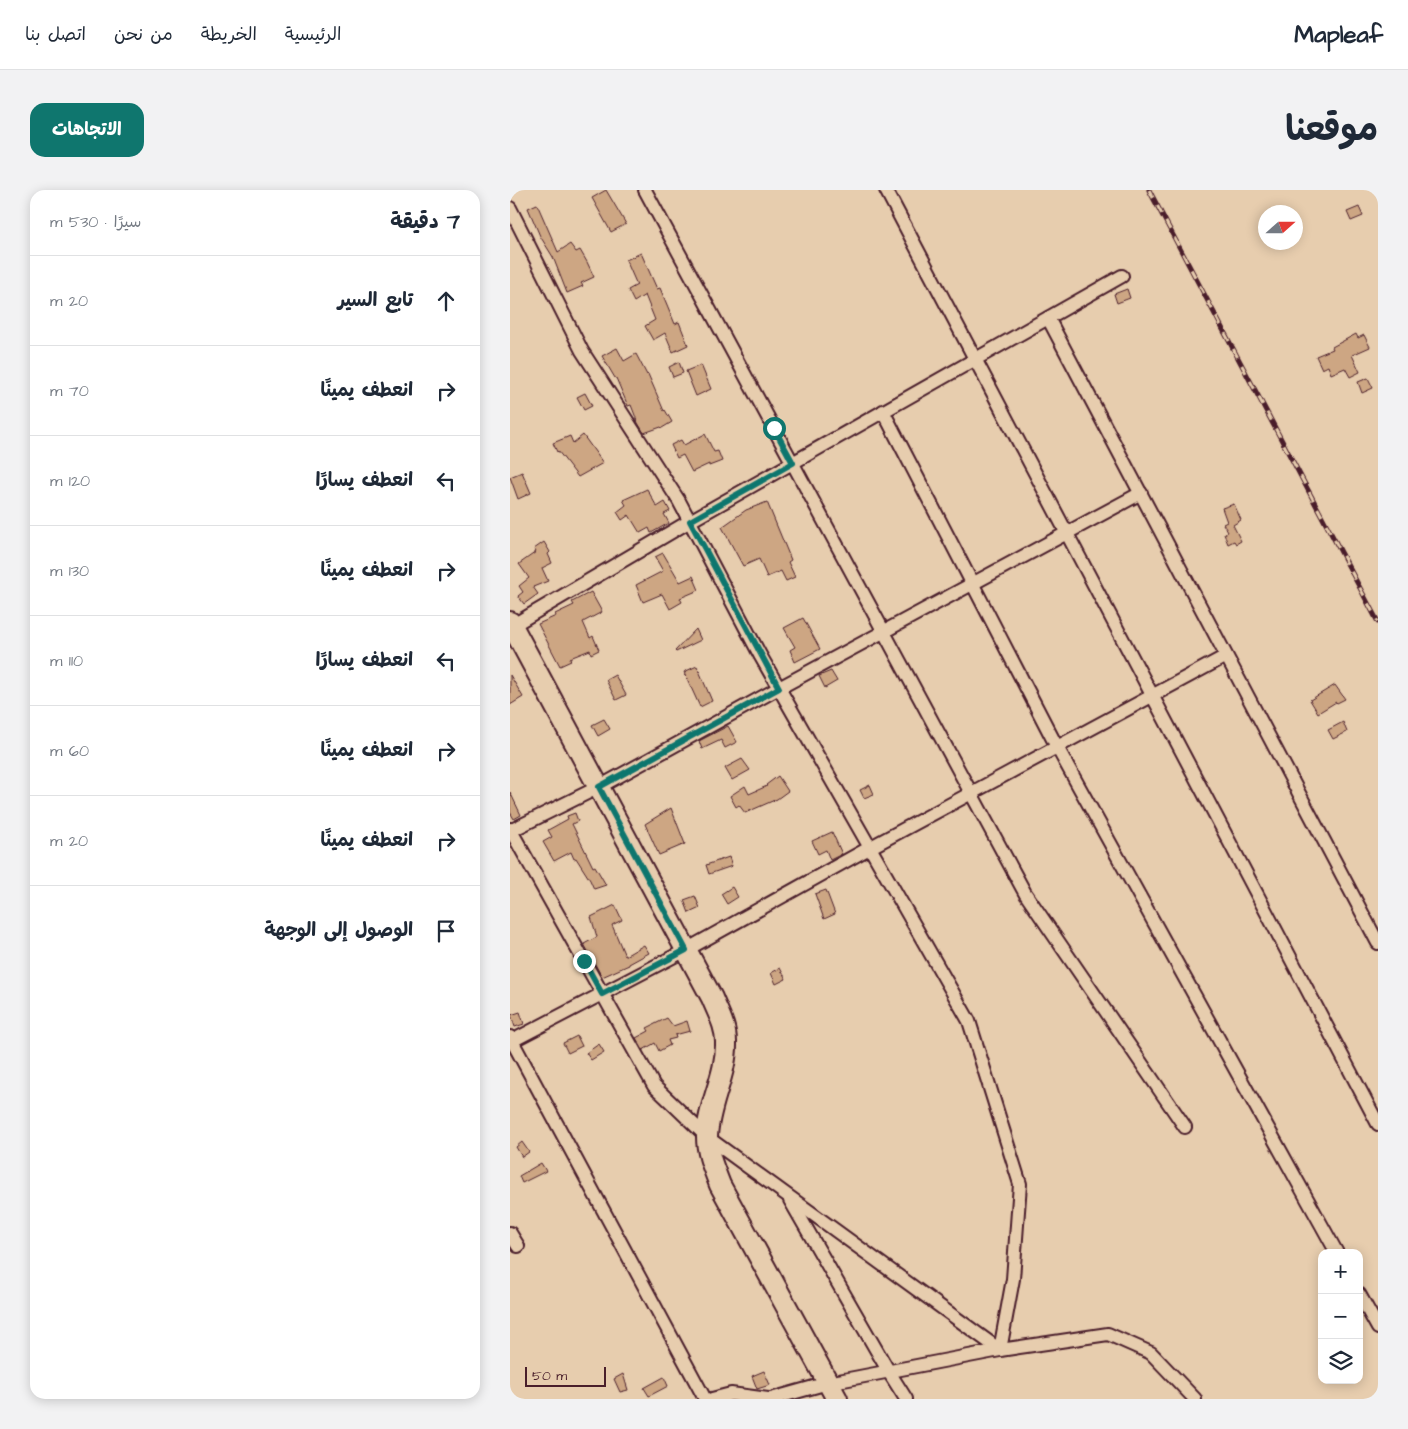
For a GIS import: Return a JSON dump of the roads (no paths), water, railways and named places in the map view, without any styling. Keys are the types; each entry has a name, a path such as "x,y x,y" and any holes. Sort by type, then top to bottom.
{"main road":[{"path":"511,625 712,998 724,1025 726,1042 724,1062 711,1111 707,1137 708,1155 720,1185 833,1391"}],"street":[{"path":"645,190 1025,893 1185,1127"},
{"path":"886,190 1378,1124"},
{"path":"510,208 582,351 690,521 779,688 970,1021 1020,1184 1013,1279 1000,1350"},
{"path":"511,625 690,521 1122,276"},
{"path":"1048,318 1378,943"},
{"path":"884,411 1058,747 1335,1249"},
{"path":"1000,1350 707,1137 654,1086 510,830 599,787 1141,493"},
{"path":"705,1399 511,1040 686,950 871,847 1226,656"},
{"path":"787,1195 906,1399"},
{"path":"510,1233 518,1246"},
{"path":"1363,1301 1378,1328"},
{"path":"712,1399 731,1394 770,1399 833,1391 889,1372 1000,1350 1108,1334 1150,1353 1195,1399"}],"railway":[{"path":"1149,190 1378,622"}]}
